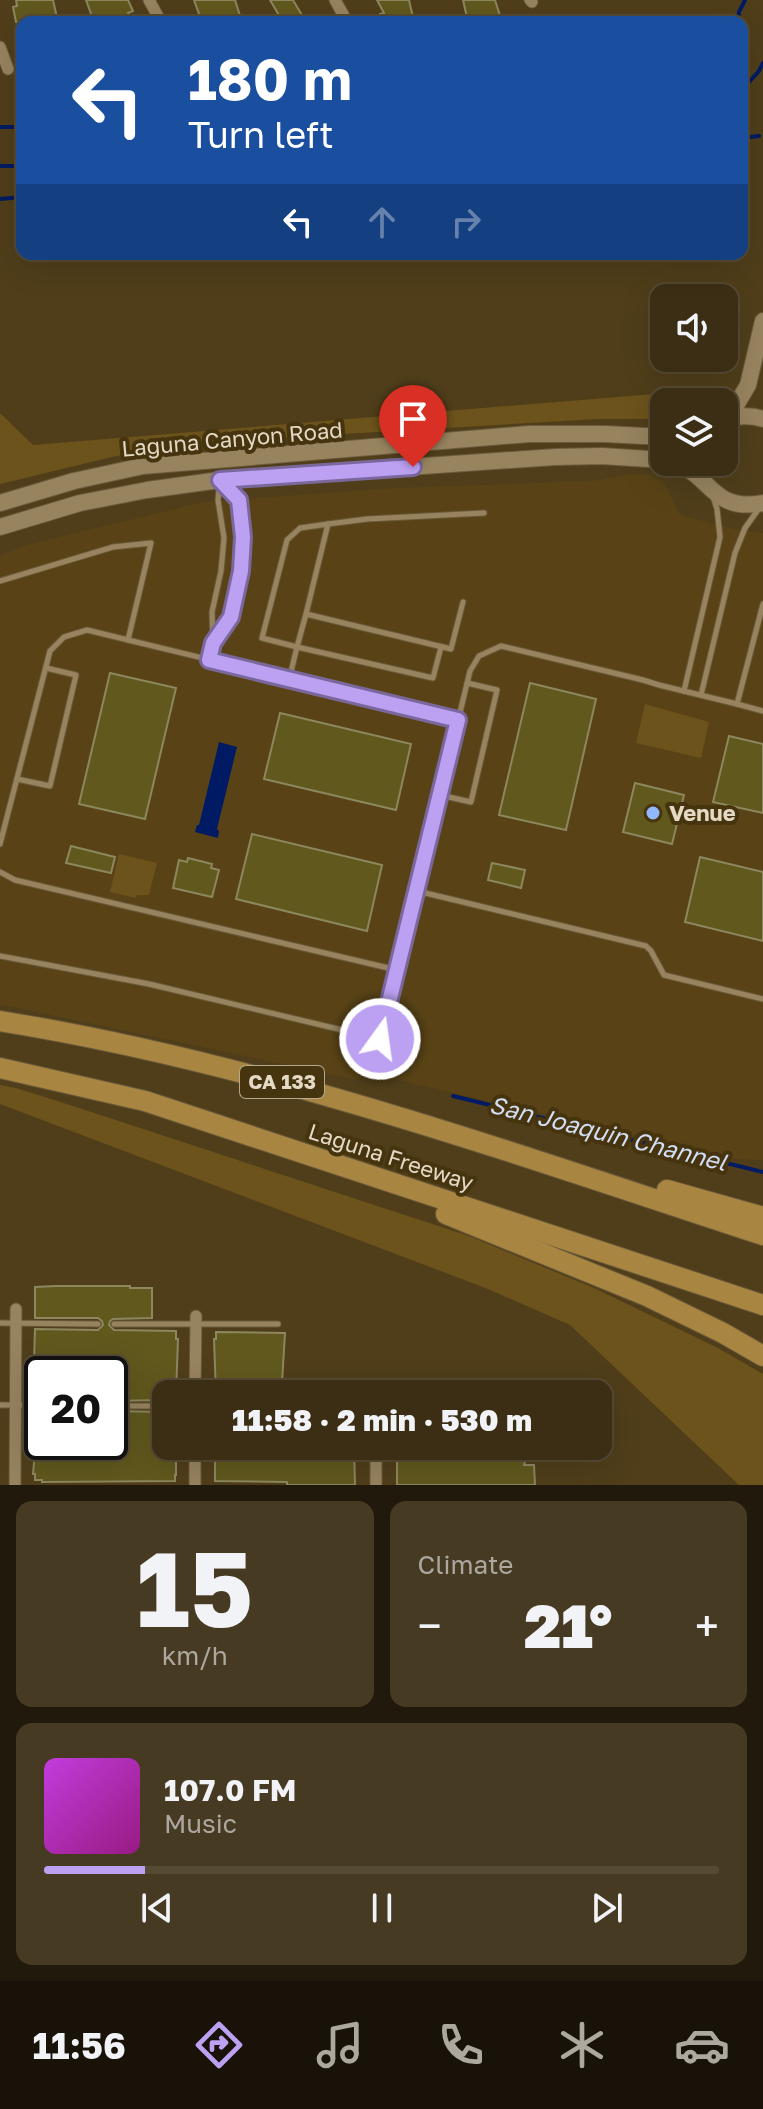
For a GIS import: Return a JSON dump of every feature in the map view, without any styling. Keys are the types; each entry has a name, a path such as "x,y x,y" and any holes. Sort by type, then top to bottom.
{"highway":[{"name":"Laguna Freeway","path":"0,1021 79,1034 305,1088 763,1235"},
{"name":"Laguna Freeway","path":"0,1068 145,1101 763,1305"},
{"path":"280,1146 310,1171 452,1216 580,1268 688,1315 763,1356"},
{"path":"557,1168 628,1179 763,1217"}],"main road":[{"path":"738,401 748,385 763,321"},
{"path":"738,418 763,419"},
{"name":"Laguna Canyon Road","path":"0,503 74,481 143,466 529,434 650,436"},
{"name":"Laguna Canyon Road","path":"0,527 80,503 220,480 555,457 650,459"},
{"path":"209,462 220,480"},
{"path":"697,476 728,502 746,506 763,503"},
{"path":"706,476 709,488"}],"street":[{"path":"335,0 344,16"},
{"path":"0,47 8,69"},
{"path":"15,1485 16,1309"},
{"path":"195,1380 196,1320"},
{"path":"195,1460 195,1485"},
{"path":"376,1460 376,1485"}],"lane":[{"path":"209,660 213,643 212,612 224,538 218,500 220,480"},
{"path":"213,643 231,617 241,571 243,537 239,500 220,480"},
{"path":"684,691 720,537 717,509 709,488"},
{"path":"701,695 735,553 745,528 763,503"},
{"path":"441,647 433,678 262,638 287,540 300,528 328,524 484,513"},
{"path":"289,680 328,524"},
{"path":"0,581 113,547 151,543 128,640"},
{"path":"306,614 451,649 463,602"},
{"path":"737,704 763,604"},
{"path":"0,844 50,651 64,637 87,630 458,720"},
{"path":"0,956 149,984 380,1039 470,671 479,656 501,646 763,711"},
{"path":"17,779 50,786 76,675 46,668"},
{"path":"440,795 471,802 497,690 467,683"},
{"path":"0,872 15,880 397,970"},
{"path":"417,891 646,946 664,975 763,999"},
{"path":"114,1324 196,1320 278,1324"},
{"path":"0,1323 98,1324"},
{"path":"0,1405 24,1405"},
{"path":"128,1406 152,1406"}],"shaded area":[{"path":"650,394 650,419 597,419 225,441 116,456 0,484 0,413 33,445"},
{"path":"647,474 664,482 680,515 733,529 763,533 763,1160 737,1159 360,1071 358,1080 0,1004 0,556 23,546 203,502 396,488 593,481"},
{"path":"645,704 709,722 701,758 636,743"},
{"path":"219,742 237,747 217,829 218,838 195,832"},
{"path":"119,854 157,863 149,895 137,895 136,898 110,892"},
{"path":"0,1085 70,1105 469,1236 594,1288 718,1348 763,1374 763,1485 739,1485 570,1325 488,1289 0,1104"}],"building":[{"path":"16,0 53,0 57,16 16,16 16,22 13,7 17,6"},
{"path":"86,0 128,0 133,11 128,13 129,16 92,16"},
{"path":"194,0 235,0 240,16 200,16"},
{"path":"270,0 293,0 302,16 279,16"},
{"path":"377,0 409,0 413,16 380,16 384,13"},
{"path":"463,0 495,0 500,16 467,16"},
{"path":"110,673 176,688 145,819 79,804"},
{"path":"530,683 596,699 566,830 499,815"},
{"path":"280,713 411,744 396,810 264,779"},
{"path":"729,736 763,744 763,813 713,802"},
{"name":"Venue","path":"635,783 684,795 672,844 623,832"},
{"path":"252,834 382,865 367,931 236,899"},
{"path":"71,846 115,857 111,873 66,863"},
{"path":"700,857 763,872 763,941 685,922"},
{"path":"188,858 212,864 211,868 219,870 212,897 173,888 179,860 187,862"},
{"path":"492,863 525,870 521,888 488,880"},
{"path":"35,1287 152,1288 152,1318 113,1319 109,1325 114,1330 176,1331 177,1380 152,1380 152,1400 128,1401 128,1356 34,1356 35,1329 98,1330 103,1325 98,1318 35,1318"},
{"path":"216,1332 285,1333 282,1380 215,1380"},
{"path":"128,1411 152,1412 152,1460 176,1460 175,1481 42,1482 35,1480 34,1460 128,1460"},
{"path":"215,1460 354,1460 355,1485 215,1481"},
{"path":"397,1460 525,1461 524,1465 534,1465 535,1485 397,1485"}],"waterway":[{"path":"739,16 745,0"},
{"path":"748,83 763,63"},
{"path":"0,127 16,127"},
{"path":"748,137 759,136"},
{"path":"0,166 16,166"},
{"path":"0,199 16,198"},
{"name":"San Joaquin Channel","path":"453,1096 763,1172"}],"place":[{"name":"Venue","path":"653,813"}],"route":[{"path":"380,1039 458,720 209,660 213,643 231,617 241,571 243,537 239,500 220,480 413,467"}]}
